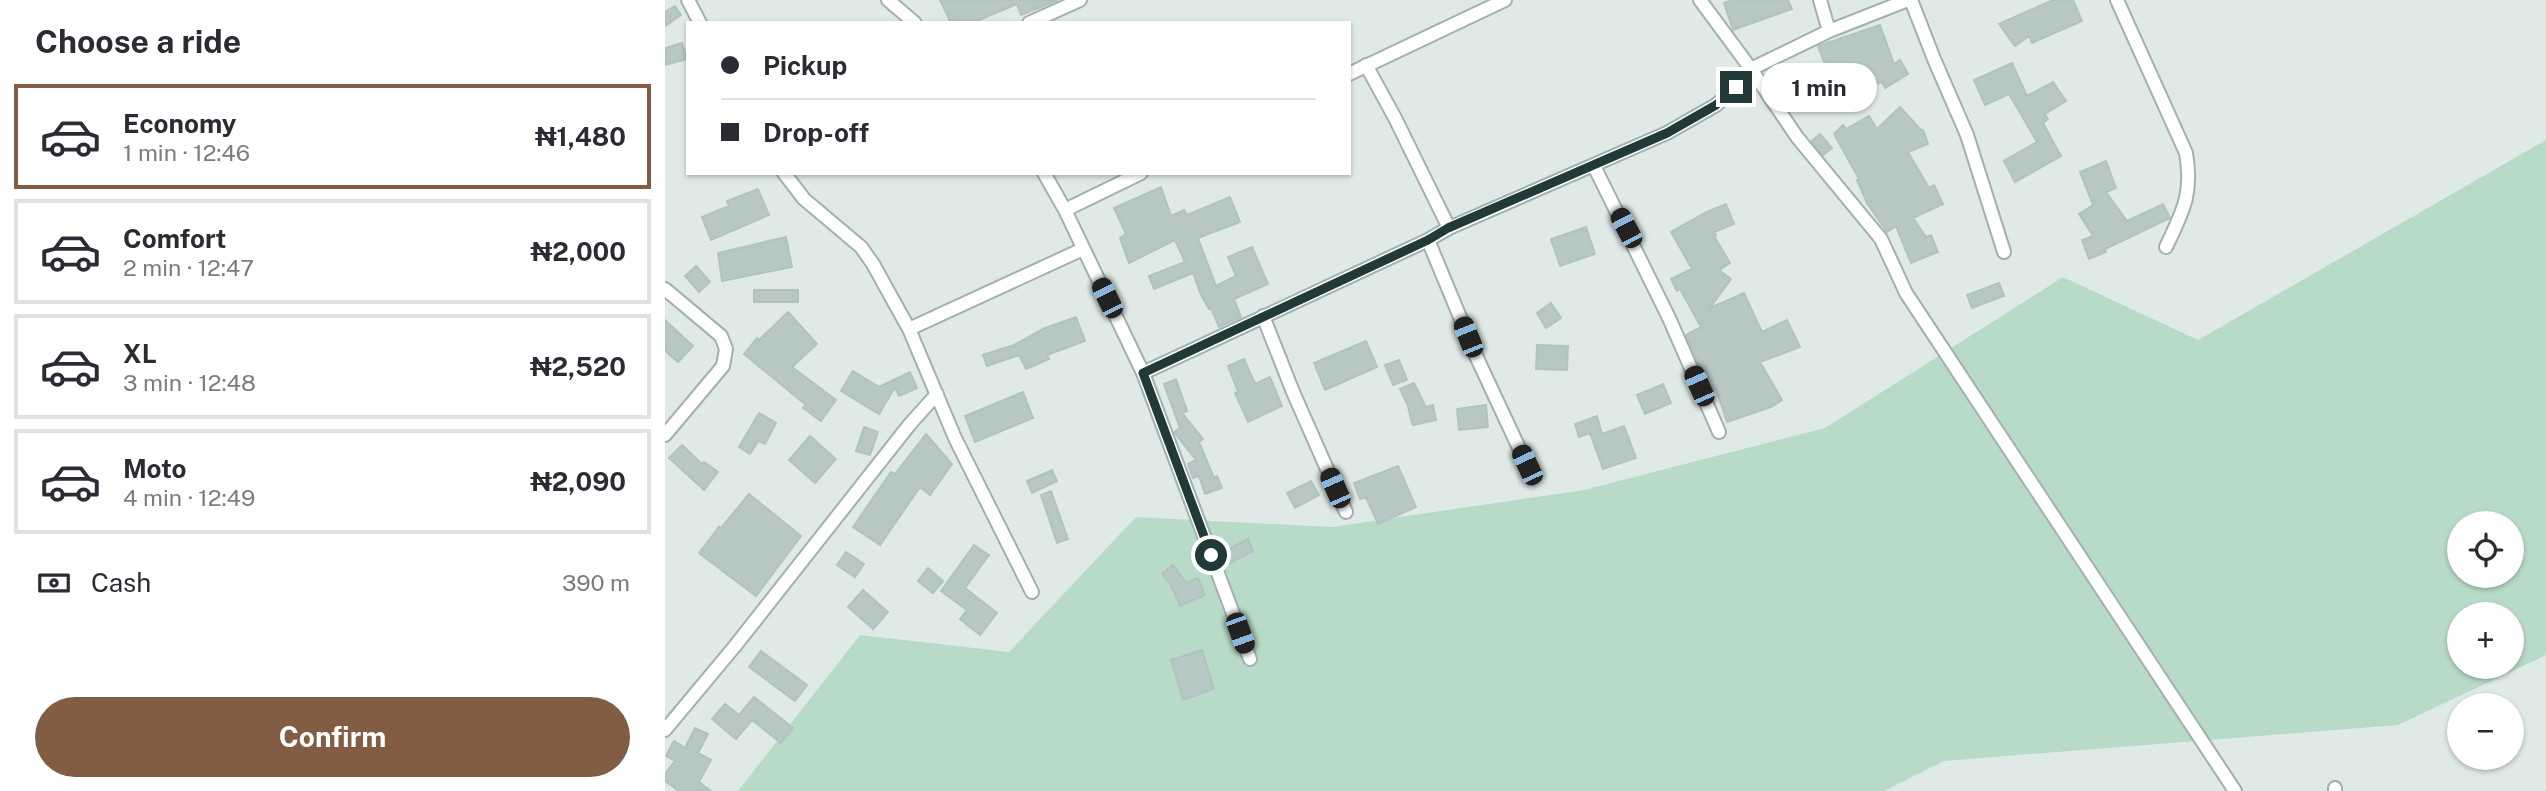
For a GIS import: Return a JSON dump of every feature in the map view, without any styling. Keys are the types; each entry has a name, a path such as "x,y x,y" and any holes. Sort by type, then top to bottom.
{"street":[{"path":"688,0 699,21"},
{"path":"888,0 913,21"},
{"path":"1033,21 1080,0"},
{"path":"1351,73 1505,0"},
{"path":"1700,0 1797,137 1881,239 1906,293 2235,791"},
{"path":"1820,0 1829,31"},
{"path":"1143,373 1428,240 1448,228 1667,133 1716,105 1751,69 1829,31 1909,0 1967,135 2004,252"},
{"path":"2117,0 2186,153 2189,175 2185,206 2166,247"},
{"path":"1366,65 1448,228"},
{"path":"1594,166 1669,318 1719,432"},
{"path":"786,175 804,199 861,247 873,264 909,330 955,438 1032,593"},
{"path":"1045,175 1065,210 1143,373 1250,659"},
{"path":"1065,210 1137,175"},
{"path":"1428,240 1477,358 1527,465"},
{"path":"909,330 1083,248"},
{"path":"665,289 721,337 726,349 723,366 665,435"},
{"path":"1263,316 1346,512"},
{"path":"665,730 735,646 910,424 937,394"}],"green space":[{"path":"2546,140 2546,655 2524,665 2524,602 2447,602 2447,679 2495,679 2466,693 2447,693 2447,702 2398,725 1944,761 1884,791 738,791 860,635 1009,652 1136,517 1332,527 1584,490 1825,428 2063,277 2198,340"}],"building":[{"path":"940,0 1058,0 1021,15 1017,4 977,21 950,21"},
{"path":"1733,0 1788,0 1792,9 1733,30 1724,3"},
{"path":"2053,0 2073,0 2082,21 2032,43 2029,36 2015,46 1999,24"},
{"path":"675,6 681,15 665,26 665,12"},
{"path":"1880,25 1894,64 1900,60 1908,74 1885,88 1882,82 1838,97 1818,46"},
{"path":"682,43 686,59 665,65 665,48"},
{"path":"2012,63 2027,96 2053,82 2066,101 2045,114 2048,119 2043,123 2061,156 2015,182 2004,161 2037,142 2009,94 1985,105 1974,80"},
{"path":"1900,107 1923,130 1928,144 1908,152 1929,188 1934,185 1943,204 1913,218 1926,237 1931,235 1938,252 1911,263 1896,226 1887,232 1867,203 1857,180 1859,179 1834,134 1843,125 1846,129 1869,116 1877,129"},
{"path":"1820,134 1832,148 1823,155 1812,141"},
{"path":"2106,161 2116,188 2106,192 2127,221 2163,204 2170,218 2089,259 2082,240 2093,236 2079,214 2093,205 2080,172"},
{"path":"1161,187 1171,216 1184,210 1187,215 1230,197 1240,222 1198,238 1216,286 1236,276 1228,257 1252,247 1268,284 1234,299 1241,317 1219,327 1211,308 1209,309 1201,295 1193,273 1154,289 1149,276 1185,262 1175,240 1129,263 1120,238 1126,234 1114,208"},
{"path":"758,189 769,215 711,240 702,217 729,206 727,201"},
{"path":"1726,204 1734,224 1714,232 1714,236 1730,263 1719,270 1731,279 1710,308 1744,293 1762,332 1787,320 1800,347 1760,362 1782,400 1771,407 1727,422 1716,389 1711,391 1686,335 1701,327 1680,289 1677,291 1671,279 1692,269 1671,232"},
{"path":"1586,227 1595,254 1560,266 1551,239"},
{"path":"786,237 792,267 722,281 718,253"},
{"path":"696,266 710,282 699,292 685,276"},
{"path":"1999,283 2004,296 1972,308 1967,295"},
{"path":"754,290 798,290 798,302 754,302"},
{"path":"1551,303 1561,318 1546,328 1537,313"},
{"path":"788,312 817,344 792,367 836,400 821,421 803,408 806,405 744,354 757,338 759,340"},
{"path":"1076,317 1085,341 1047,355 1049,359 1026,369 1019,355 987,366 983,355 1014,345 1043,329"},
{"path":"665,320 693,346 678,362 665,351"},
{"path":"1366,341 1377,367 1325,390 1314,363"},
{"path":"1537,345 1568,346 1567,370 1536,369"},
{"path":"1244,359 1255,384 1270,377 1282,406 1248,422 1235,393 1238,392 1228,366"},
{"path":"1399,360 1407,380 1393,385 1385,365"},
{"path":"853,371 879,387 910,372 917,388 899,396 895,387 879,414 841,391"},
{"path":"1176,379 1187,411 1182,413 1203,439 1199,442 1214,478 1217,476 1222,488 1205,494 1199,476 1193,478 1188,464 1196,460 1174,432 1180,428 1164,384"},
{"path":"1414,383 1426,407 1433,405 1436,420 1413,425 1400,389"},
{"path":"1663,384 1671,403 1645,414 1637,395"},
{"path":"1023,392 1033,418 975,442 965,416"},
{"path":"1486,405 1488,427 1459,430 1457,409"},
{"path":"759,413 776,423 765,444 758,441 750,454 739,447"},
{"path":"1597,416 1602,434 1624,426 1636,458 1603,469 1590,433 1579,437 1575,424"},
{"path":"864,427 878,432 870,455 856,451"},
{"path":"926,434 952,464 930,495 920,487 880,545 853,527 891,472 895,474"},
{"path":"810,436 836,459 815,483 789,460"},
{"path":"682,445 702,464 704,462 718,472 704,490 669,458"},
{"path":"1398,466 1416,507 1378,524 1366,497 1360,499 1354,483"},
{"path":"1052,470 1057,481 1032,493 1027,481"},
{"path":"1311,481 1319,495 1295,508 1287,493"},
{"path":"1051,491 1068,539 1057,543 1041,495"},
{"path":"749,494 801,536 756,596 699,553"},
{"path":"1248,539 1253,551 1230,563 1225,551"},
{"path":"974,545 989,555 965,588 997,613 980,635 960,619 967,610 941,591"},
{"path":"846,552 864,564 855,577 837,565"},
{"path":"1173,565 1186,583 1198,578 1205,595 1180,606 1172,587 1162,574"},
{"path":"928,568 943,581 933,593 918,581"},
{"path":"863,590 888,612 873,629 848,607"},
{"path":"1202,650 1214,689 1183,700 1171,660"},
{"path":"761,651 807,685 795,701 749,667"},
{"path":"754,697 793,728 781,743 752,720 736,739 712,719 725,704 739,715"},
{"path":"695,728 708,734 698,753 711,760 699,782 711,791 679,791 665,781 665,774 675,761 666,756 674,741 685,748"}],"route":[{"path":"1211,555 1143,373 1428,240 1448,228 1667,133 1716,105 1736,87"}]}
